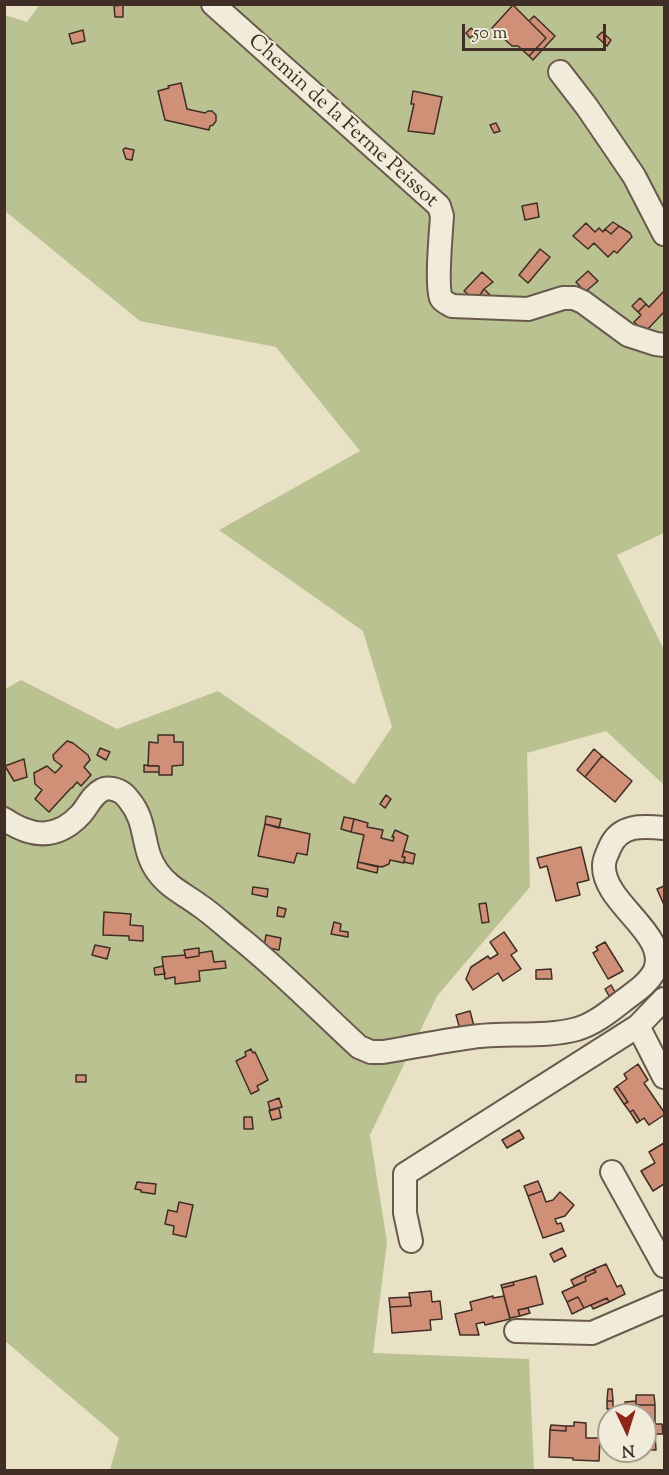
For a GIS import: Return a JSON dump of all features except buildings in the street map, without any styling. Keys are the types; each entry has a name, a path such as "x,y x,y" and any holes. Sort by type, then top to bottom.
{"street":[{"name":"Chemin de la Ferme Peissot","path":"213,4 439,206 442,216 439,282 441,298 445,302 452,306 528,309 563,298 574,298 628,335 664,345"},
{"path":"560,72 634,176 664,234"},
{"path":"4,819 28,832 46,833 63,830 80,814 93,797 104,789 122,792 135,807 141,820 147,852 162,877 174,889 199,904 258,952 358,1047 371,1052 383,1053 474,1036 548,1034 577,1029 599,1019 642,988 660,980 655,943 614,894 606,878 604,864 613,840 623,831 639,827 664,828"},
{"path":"411,1241 405,1213 405,1174 638,1026 664,999"},
{"path":"638,1026 664,1077"},
{"path":"612,1172 664,1266"},
{"path":"516,1331 592,1333 664,1302"}],"green space":[{"path":"40,4 664,5 664,533 617,555 664,650 664,785 606,731 527,753 530,887 437,996 370,1135 387,1242 373,1353 529,1359 534,1470 110,1470 119,1438 5,1341 5,689 21,680 117,729 218,691 354,784 392,727 363,631 219,530 360,451 276,347 140,321 5,211 5,15 27,22"}]}
